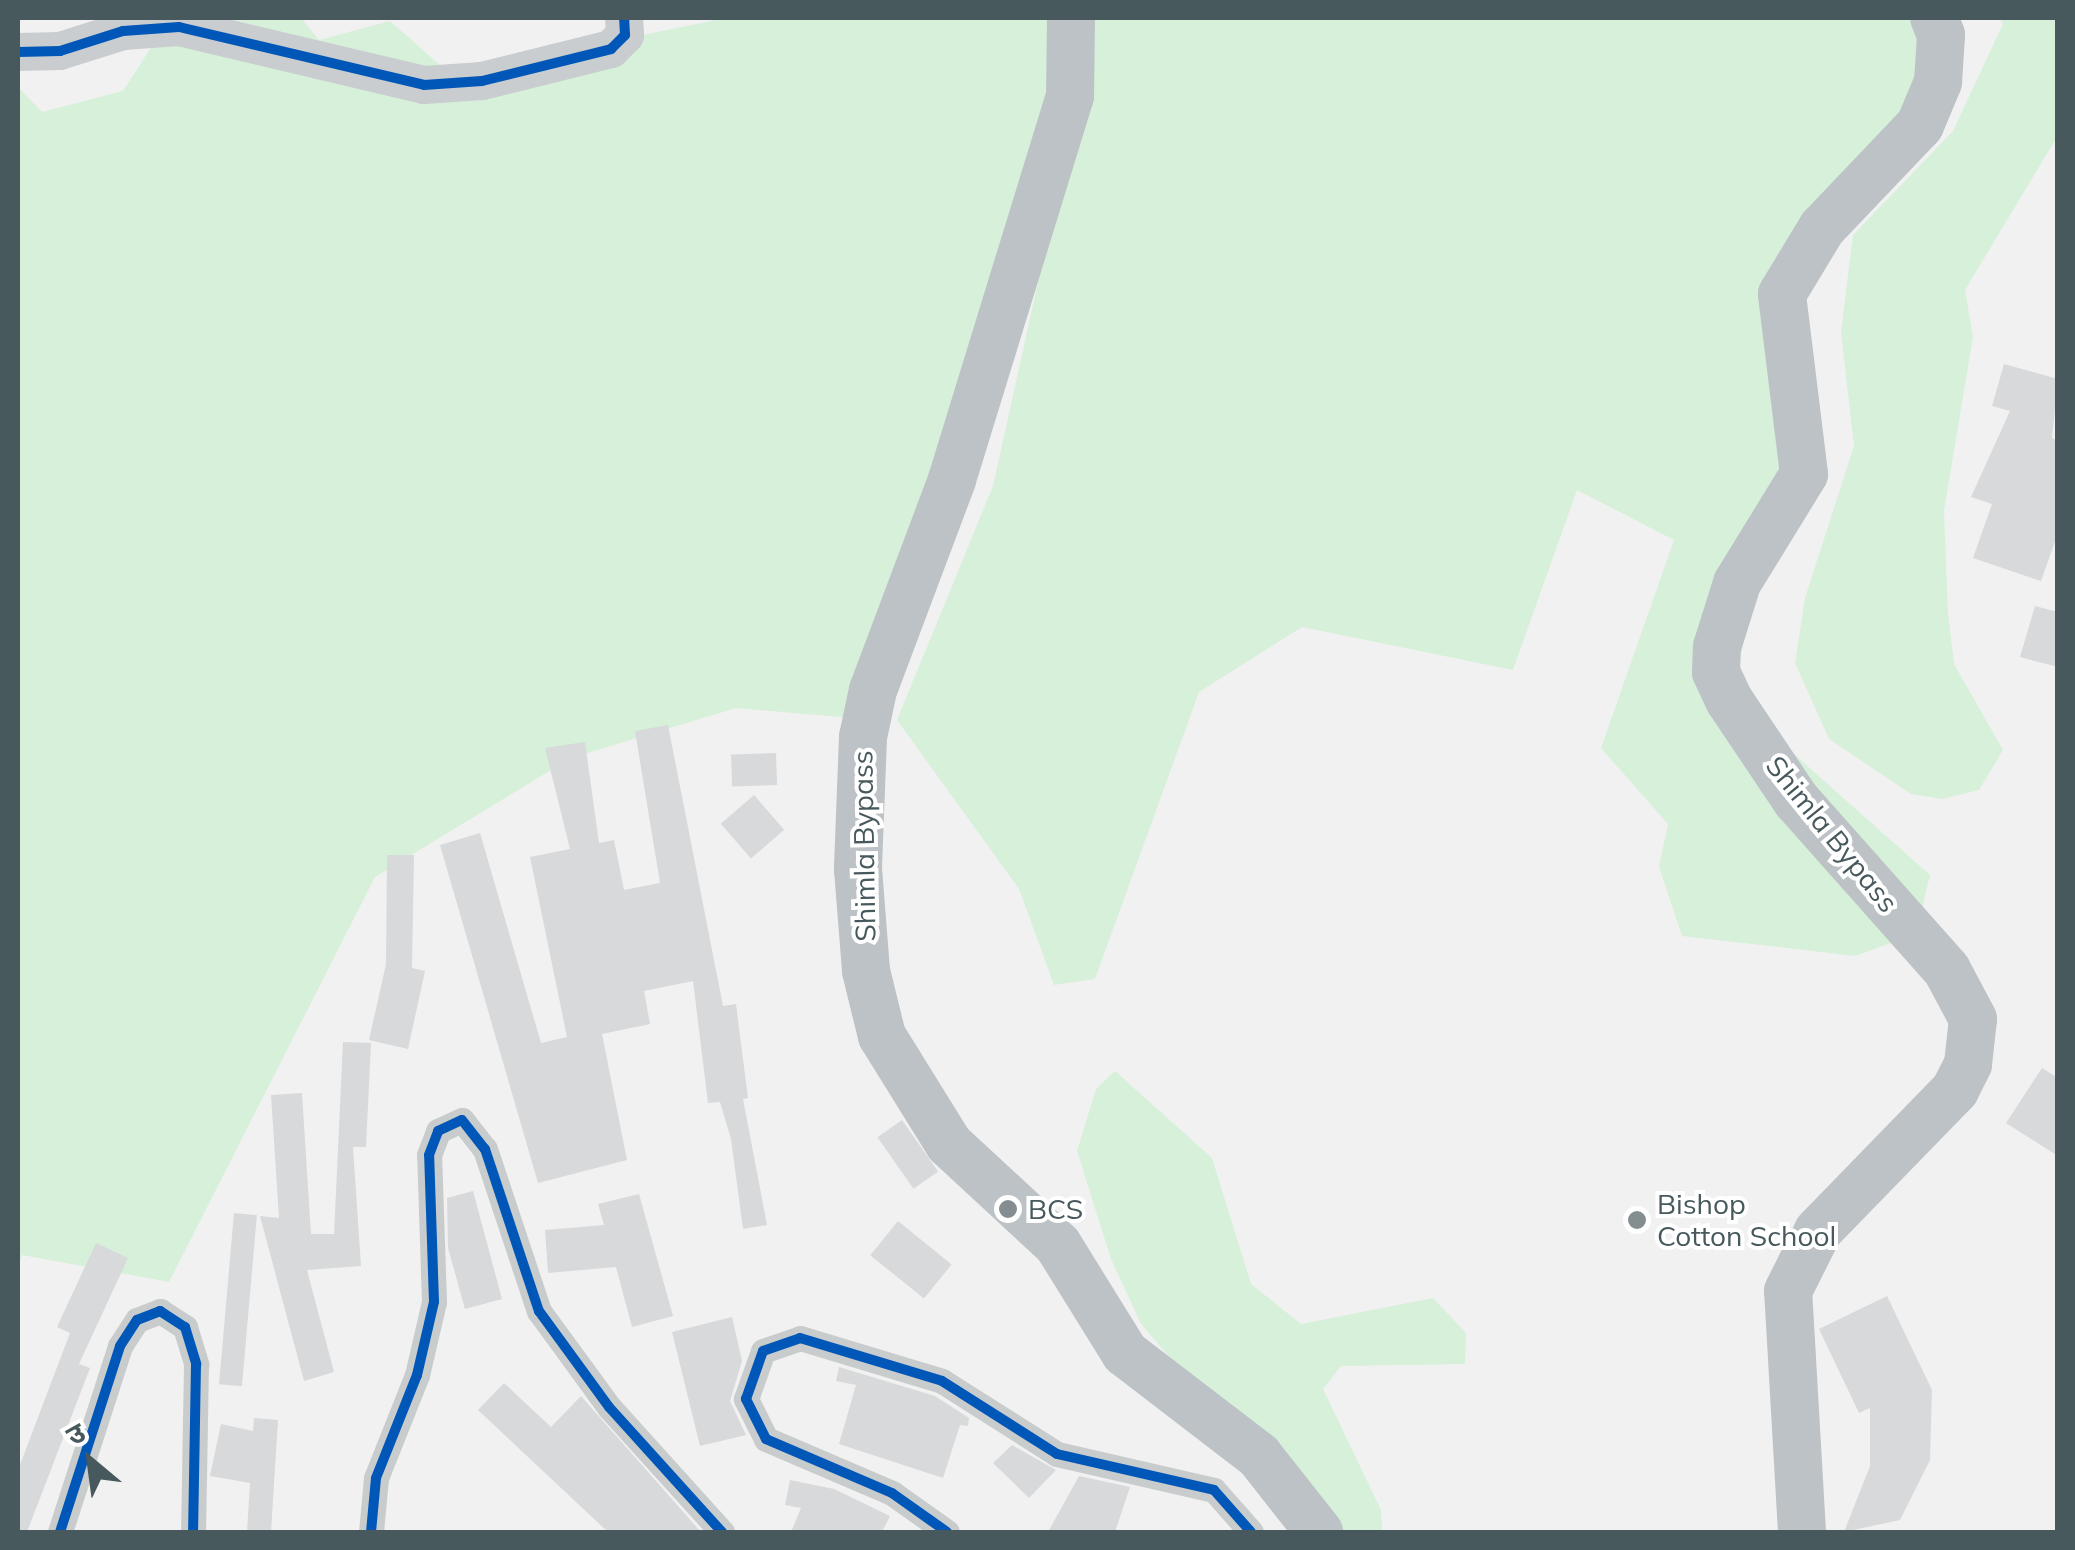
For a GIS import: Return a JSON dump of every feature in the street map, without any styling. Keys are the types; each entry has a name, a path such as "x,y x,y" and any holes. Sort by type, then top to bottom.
{"highway":[{"name":"Shimla Bypass","path":"1071,18 1070,96 952,480 873,690 863,737 858,869 866,972 882,1036 948,1144 1058,1245 1125,1353 1259,1456 1319,1532"},
{"name":"Shimla Bypass","path":"1802,1532 1788,1290 1818,1231 1955,1090 1968,1064 1973,1019 1947,970 1796,800 1729,700 1716,672 1717,648 1737,583 1804,474 1782,294 1793,266 1822,228 1920,125 1938,82 1942,35 1934,18"}],"street":[{"path":"18,52 60,51 123,31 180,27 424,85 482,81 611,49 626,34 624,18"},
{"path":"371,1532 376,1478 417,1375 434,1302 430,1155 438,1131 462,1120 485,1149 538,1311 609,1408 722,1532"},
{"path":"60,1532 120,1346 137,1320 160,1311 185,1327 196,1364 194,1532"},
{"path":"947,1532 892,1493 766,1439 746,1399 762,1351 800,1338 942,1381 1057,1454 1214,1490 1251,1532"}],"green space":[{"path":"170,18 301,18 319,40 390,21 450,74 726,18 1065,18 1064,96 876,720 736,708 571,758 375,877 169,1282 22,1255 18,1267 18,87 42,112 123,91"},
{"path":"1079,18 1941,18 1943,82 1786,270 1802,491 1750,600 1738,674 1786,747 1930,875 1916,934 1855,956 1682,936 1659,867 1668,824 1601,748 1674,540 1577,490 1513,670 1302,627 1199,692 1095,979 1054,985 1019,889 897,720 993,486 1079,96"},
{"path":"2000,18 2057,18 2057,137 1965,290 1973,337 1944,511 1948,613 1954,664 2003,750 1979,790 1942,799 1911,794 1829,739 1795,663 1805,598 1854,446 1841,332 1853,235 1953,131 2003,24"},
{"path":"1115,1071 1212,1158 1251,1284 1301,1324 1433,1298 1466,1333 1465,1364 1341,1366 1323,1389 1381,1510 1382,1532 1321,1532 1141,1324 1111,1259 1077,1151 1096,1089"}],"building":[{"path":"2004,364 2058,379 2052,438 2058,441 2058,533 2041,581 1973,558 1992,504 1971,497 2010,411 1992,406"},
{"path":"2035,606 2058,612 2058,667 2020,657"},
{"path":"668,725 723,1006 736,1004 748,1098 743,1099 767,1225 743,1229 731,1139 720,1102 708,1103 693,981 644,991 650,1024 602,1034 627,1160 538,1183 440,845 480,833 541,1043 567,1037 530,857 570,849 545,748 585,742 599,843 614,840 624,890 660,883 635,731"},
{"path":"776,753 777,785 732,787 731,755"},
{"path":"754,795 784,830 751,859 721,824"},
{"path":"387,855 414,855 412,968 425,971 408,1049 369,1040 386,964"},
{"path":"343,1042 371,1043 366,1147 353,1147 361,1266 307,1270 334,1372 304,1381 260,1216 279,1218 271,1095 302,1093 311,1234 334,1234"},
{"path":"2042,1068 2058,1078 2058,1156 2006,1123"},
{"path":"902,1120 938,1172 914,1189 877,1137"},
{"path":"473,1191 502,1299 465,1309 448,1248 447,1198"},
{"path":"639,1194 673,1316 632,1327 616,1267 548,1273 545,1230 604,1225 598,1204"},
{"path":"234,1213 257,1215 242,1386 219,1384"},
{"path":"898,1221 952,1264 924,1299 870,1255"},
{"path":"96,1243 128,1258 79,1364 90,1368 27,1532 18,1532 18,1470 70,1333 57,1327"},
{"path":"1887,1296 1932,1390 1930,1460 1900,1520 1844,1532 1870,1466 1870,1408 1859,1413 1819,1329"},
{"path":"732,1317 742,1361 730,1401 746,1435 700,1446 672,1332"},
{"path":"839,1367 935,1396 969,1418 968,1426 960,1425 943,1478 839,1444 856,1385 836,1381"},
{"path":"504,1383 551,1427 581,1396 701,1532 608,1532 478,1410"},
{"path":"254,1418 278,1420 271,1532 247,1532 250,1483 210,1476 221,1424 253,1431"},
{"path":"1012,1445 1056,1470 1029,1498 993,1463"},
{"path":"1079,1476 1130,1487 1115,1532 1048,1532"},
{"path":"790,1480 834,1489 890,1516 882,1532 791,1532 801,1508 785,1505"}],"cycle path":[{"path":"18,52 60,51 123,31 179,27 424,85 482,81 611,49 625,35 624,18"},
{"path":"371,1532 376,1478 417,1375 434,1302 429,1155 438,1131 462,1120 485,1149 539,1311 609,1407 722,1532"},
{"path":"60,1532 120,1346 137,1320 160,1311 185,1327 196,1364 193,1532"},
{"path":"947,1532 892,1493 766,1439 746,1399 763,1351 800,1338 942,1381 1057,1454 1214,1490 1251,1532"}],"place":[{"name":"BCS","path":"1008,1209"},
{"name":"Bishop Cotton School","path":"1637,1220"}]}
